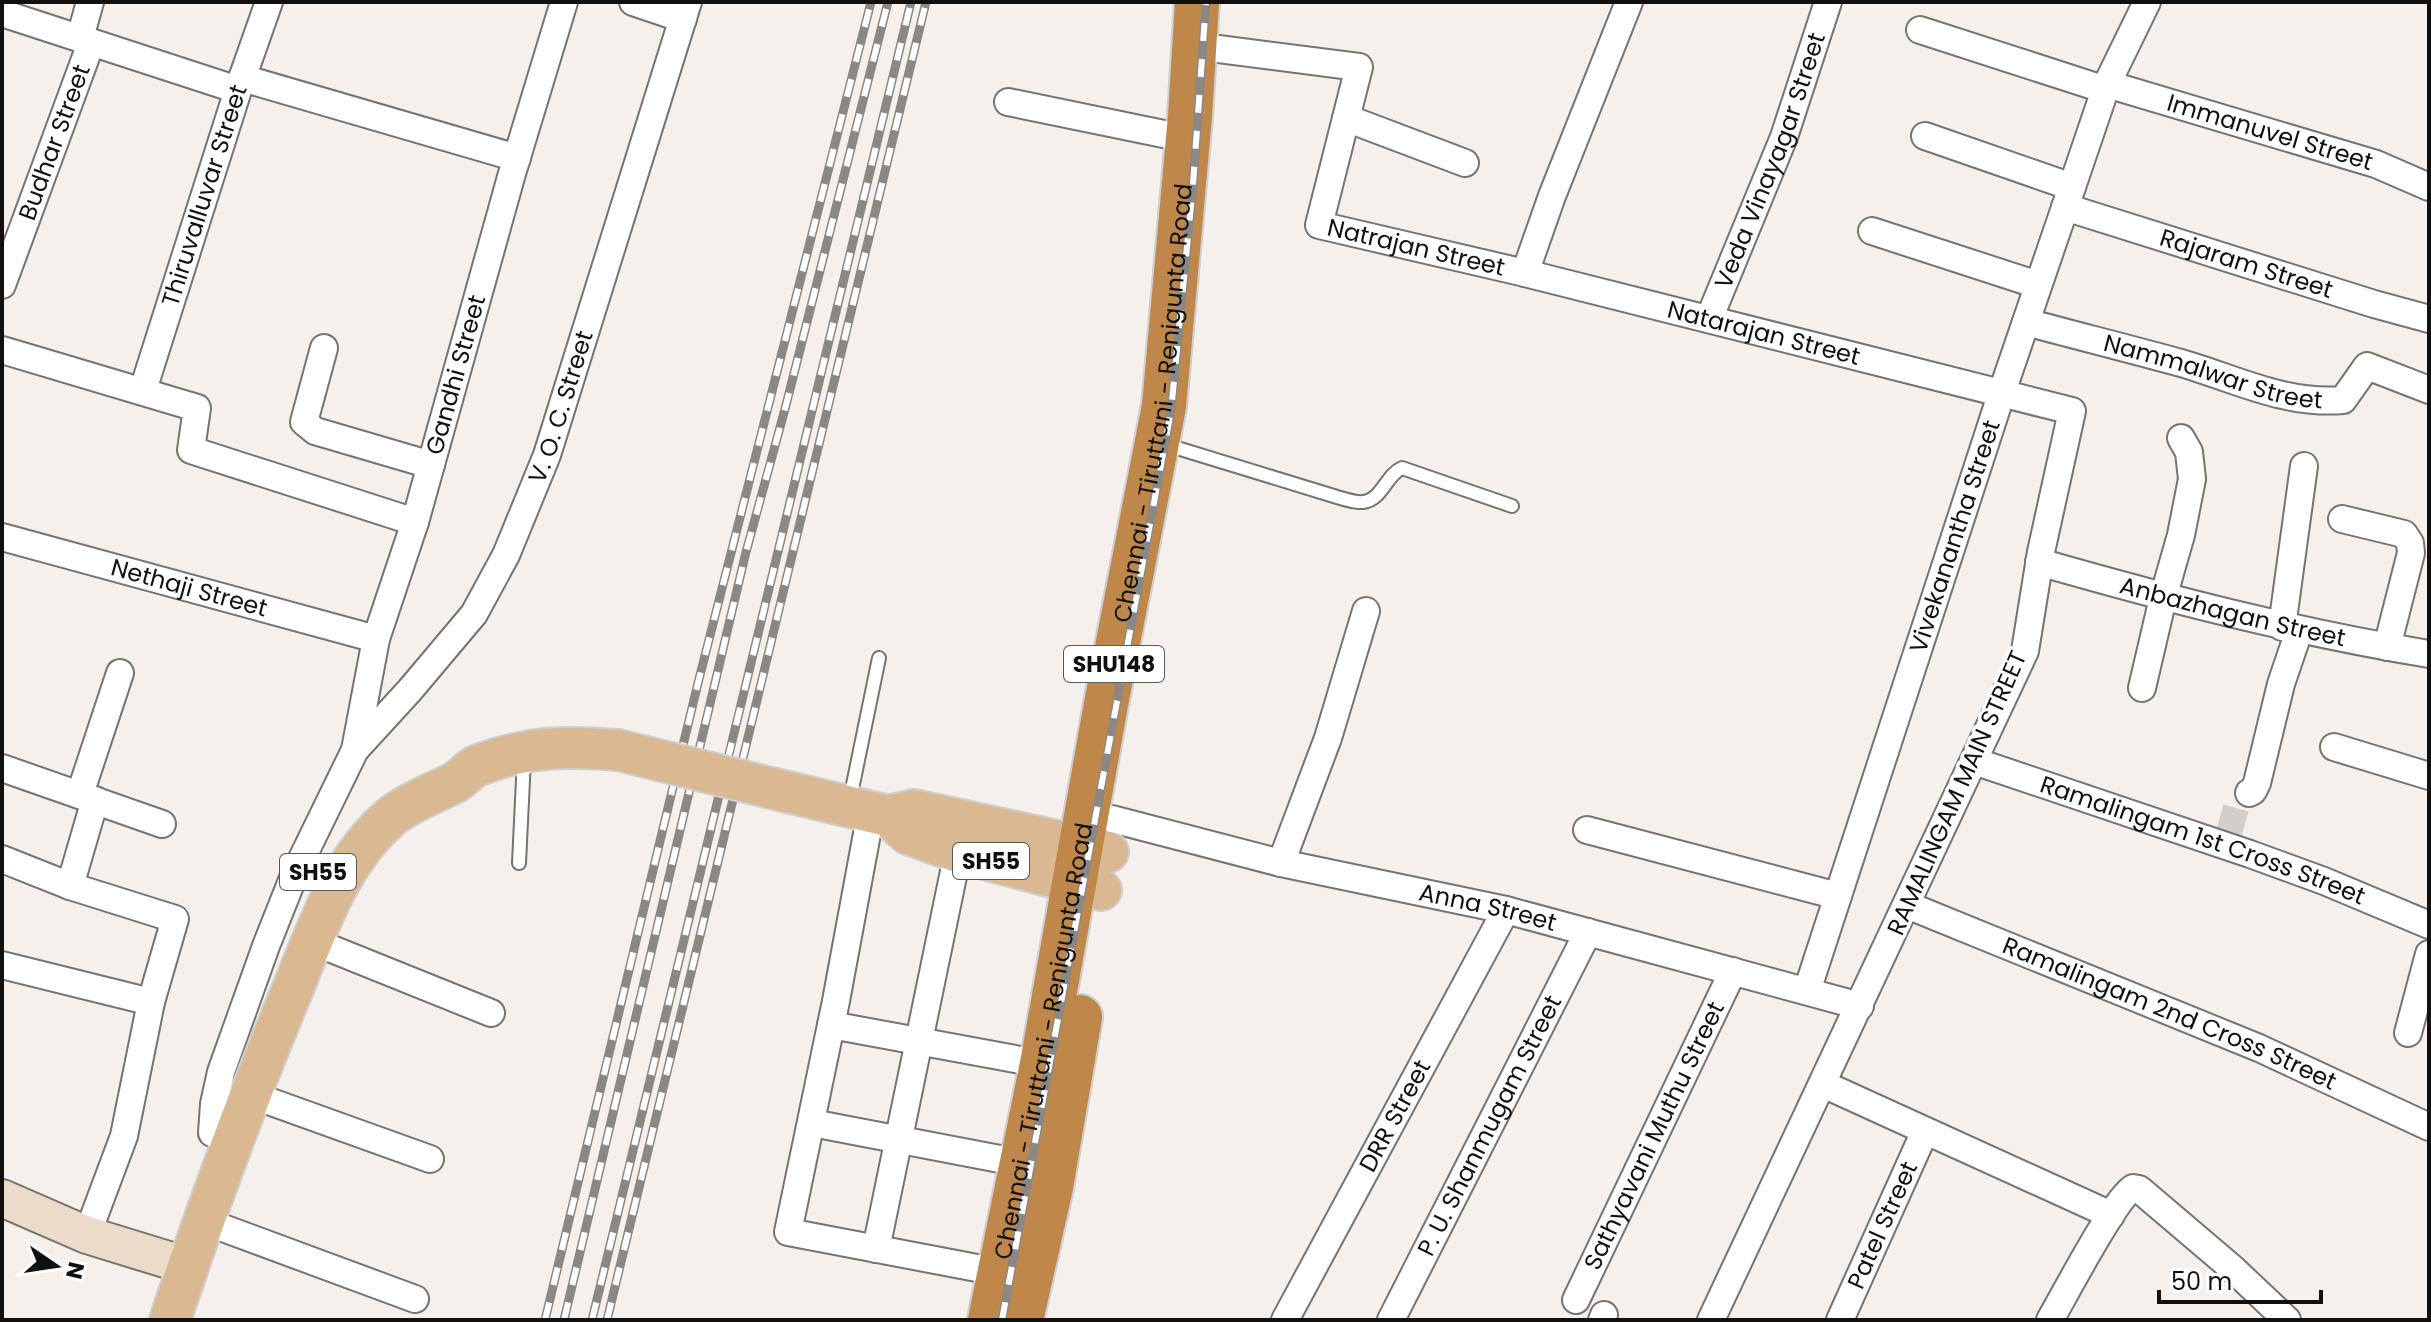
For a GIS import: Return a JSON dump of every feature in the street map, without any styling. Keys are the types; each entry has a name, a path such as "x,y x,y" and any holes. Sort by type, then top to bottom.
{"highway":[{"name":"Chennai - Tiruttani - Renigunta Road","path":"990,1320 1021,1163 1047,1090 1095,858 1171,447 1209,48 1197,2"},
{"name":"Chennai - Tiruttani - Renigunta Road","path":"1171,447 1164,406 1188,139 1223,2"},
{"name":"Chennai - Tiruttani - Renigunta Road","path":"1021,1320 1051,1187 1047,1090"}],"main road":[{"path":"2,1198 87,1235 177,1263 204,1221 249,1076 340,881 357,854 385,821 415,801 463,779 477,764 542,747 618,750 869,811"},
{"name":"SH55","path":"170,1320 177,1263 212,1133 249,1076 312,886 340,836 370,804 402,782 458,758 477,764"},
{"name":"SH55","path":"869,811 914,810 1095,858"},
{"name":"SH55","path":"869,811 908,834 958,852 1095,858"},
{"name":"SH55","path":"149,1320 177,1263"}],"street":[{"name":"Budhar Street","path":"2,285 85,41 90,2"},
{"name":"Thiruvalluvar Street","path":"143,390 269,2"},
{"name":"Gandhi Street","path":"355,750 376,639 415,522 564,2"},
{"path":"633,2 685,11"},
{"path":"1191,2 1197,2"},
{"path":"1525,273 1629,2"},
{"name":"Veda Vinayagar Street","path":"1709,319 1784,137 1828,2"},
{"name":"Vivekanantha Street","path":"1807,991 2002,392 2106,87 2147,2"},
{"name":"V. O. C. Street","path":"355,750 474,614 506,555 547,455 685,11"},
{"path":"2,13 85,41 517,158"},
{"name":"Immanuvel Street","path":"1920,30 2376,164 2429,187"},
{"name":"Natrajan Street","path":"1209,48 1359,67 1319,225 1525,273"},
{"path":"1008,102 1188,139"},
{"path":"1346,118 1465,163"},
{"name":"Rajaram Street","path":"1925,136 2069,197 2374,304 2429,319"},
{"path":"1872,231 2038,285"},
{"name":"Natarajan Street","path":"1525,273 2002,392"},
{"name":"Nammalwar Street","path":"2026,322 2183,364 2285,398 2321,402 2343,400 2367,366 2429,390"},
{"path":"324,348 304,422 315,431 431,465"},
{"path":"2,350 197,408 191,450 415,522"},
{"name":"RAMALINGAM MAIN STREET","path":"1860,1006 2025,651 2039,562 2072,411 2002,392"},
{"path":"2142,688 2192,479 2189,452 2181,438"},
{"path":"2249,793 2257,783 2284,673 2291,629 2304,466"},
{"path":"2342,519 2404,534 2410,543 2411,553 2387,647"},
{"name":"Nethaji Street","path":"2,537 376,639"},
{"name":"Anbazhagan Street","path":"2039,562 2163,598 2291,629 2429,654"},
{"path":"1281,863 1328,738 1366,611"},
{"path":"70,886 88,797 120,673"},
{"path":"2334,747 2429,776"},
{"path":"212,1133 221,1072 266,946 295,873 355,750"},
{"name":"Ramalingam 1st Cross Street","path":"1974,761 2229,840 2429,925"},
{"path":"2,768 162,824"},
{"path":"869,811 831,1025 788,1232 998,1272"},
{"path":"1587,830 1838,896"},
{"path":"876,1249 958,852"},
{"name":"Anna Street","path":"1095,858 1281,863 1506,910 1860,1006"},
{"path":"2,859 70,886 175,919 151,1002 124,1136 87,1235"},
{"name":"Ramalingam 2nd Cross Street","path":"1907,905 2259,1048 2429,1127"},
{"name":"DRR Street","path":"1285,1320 1506,910"},
{"name":"P. U. Shanmugam Street","path":"1391,1320 1588,932"},
{"path":"312,941 491,1013"},
{"path":"2408,1033 2429,954"},
{"path":"2,965 151,1002"},
{"name":"Sathyavani Muthu Street","path":"1576,1300 1733,971"},
{"path":"1711,1320 1860,1006"},
{"path":"831,1025 919,1040 1047,1090"},
{"path":"249,1076 430,1159"},
{"path":"1823,1084 2111,1215"},
{"path":"812,1123 1021,1163"},
{"name":"Patel Street","path":"1840,1320 1925,1131"},
{"path":"2050,1320 2126,1191 2133,1188 2139,1189 2233,1269 2287,1320"},
{"path":"204,1221 415,1299"}],"lane":[{"path":"1171,447 1362,502 1372,499 1393,472 1402,468 1512,506"},
{"path":"869,811 879,658"},
{"path":"519,863 525,752"}],"tunnel":[{"path":"2229,833 2239,797 2249,793"}],"railway":[{"path":"545,1320 698,683 871,2"},
{"path":"564,1320 746,552 888,2"},
{"path":"592,1320 911,2"},
{"path":"607,1320 926,2"},
{"path":"1002,1320 1171,411 1193,185 1206,2"}]}
